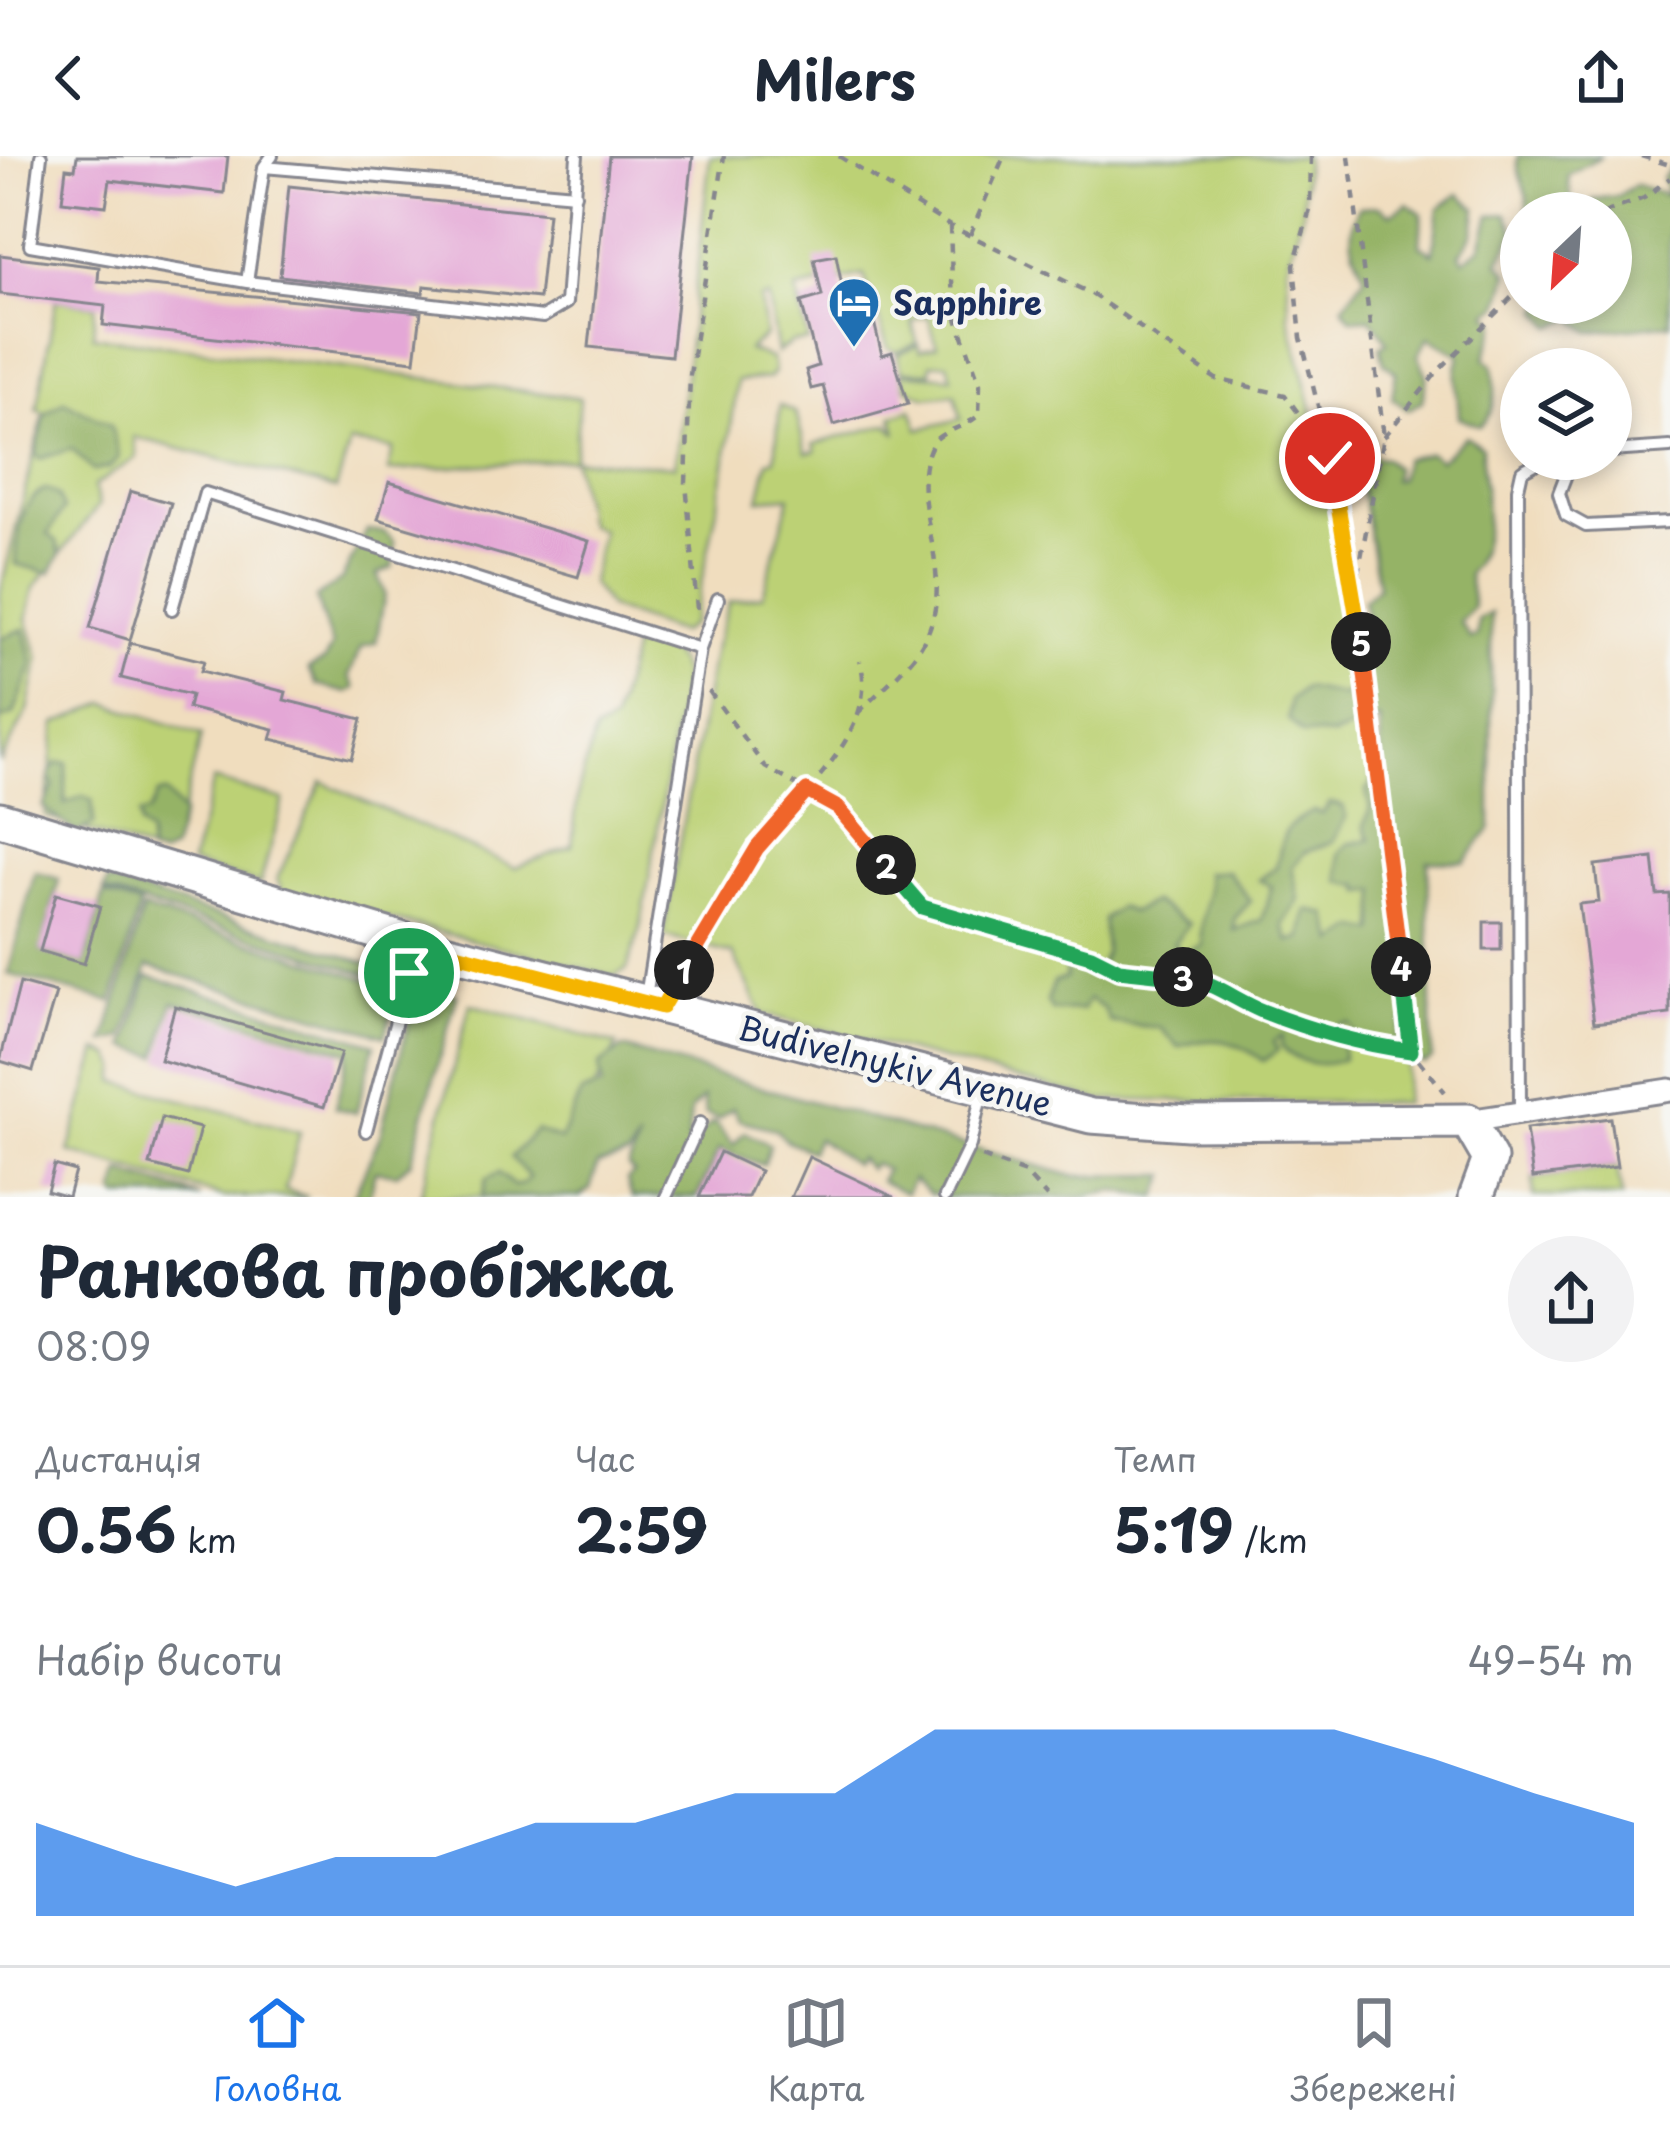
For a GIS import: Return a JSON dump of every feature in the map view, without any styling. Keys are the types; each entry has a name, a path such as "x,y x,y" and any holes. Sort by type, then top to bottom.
{"street":[{"name":"Budivelnykiv Avenue","path":"0,820 417,944 1091,1116 1188,1123 1468,1120 1670,1090"},
{"path":"1468,1120 1490,1159 1476,1197"}],"lane":[{"path":"41,156 30,245 247,282 543,316 566,303 578,156"},
{"path":"247,282 268,161 574,194"},
{"path":"1632,450 1670,447"},
{"path":"1520,480 1520,1113"},
{"path":"1564,480 1559,493 1575,522 1586,526 1670,522"},
{"path":"172,609 205,494 700,650"},
{"path":"653,1005 700,650 718,599"},
{"path":"366,1131 417,944"},
{"path":"945,1197 967,1151 982,1089"},
{"path":"666,1197 700,1123"}],"path":[{"path":"724,156 690,375 686,483 700,650 708,690 765,767 838,808 922,907 1091,956 1119,970 1201,979 1256,1009 1344,1042 1411,1051"},
{"path":"839,156 950,226 1090,293 1216,379 1285,395 1330,458"},
{"path":"970,236 1004,156"},
{"path":"1312,156 1310,209 1294,265 1301,338 1330,458 1353,595 1411,1051 1468,1120"},
{"path":"1349,156 1384,437 1353,595"},
{"path":"1641,156 1670,165"},
{"path":"1632,202 1670,178"},
{"path":"653,1005 757,848 807,791 858,713 917,651 934,612 939,573 924,486 932,445 942,434 965,429 979,415 980,384 952,307 950,226"},
{"path":"1384,437 1438,371 1500,308"},
{"path":"858,713 860,661"},
{"path":"967,1151 1025,1173 1047,1197"}],"green space":[{"path":"710,156 1305,156 1303,210 1287,266 1289,317 1315,420 1349,600 1407,1061 1404,1103 1100,1100 762,1014 733,954 663,936 713,653 729,602 763,595 790,497 759,499 768,461 775,459 780,405 796,413 806,453 816,451 814,444 889,424 897,434 893,416 912,409 919,429 961,419 955,394 926,397 906,388 902,373 952,377 948,363 931,364 931,372 902,371 897,354 918,345 920,351 937,346 928,316 912,321 917,343 897,352 888,348 864,275 796,290 808,341 792,342 777,353 768,297 760,299 765,336 748,350 772,359 774,372 769,378 737,381 724,473 692,624 680,633 609,608 591,583 601,530 587,525 573,459 388,471 393,449 350,443 336,489 134,437 137,457 94,486 99,505 34,588 27,619 39,659 28,710 0,763 0,593 44,413 37,410 56,300 95,305 93,336 580,398 574,459 675,466"},
{"path":"1518,156 1602,156 1567,175 1570,192 1525,192"},
{"path":"1670,168 1670,324 1590,332 1580,324 1632,324 1632,192 1624,192 1636,185 1668,196 1662,179"},
{"path":"1459,194 1476,208 1473,234 1460,254 1464,260 1481,247 1490,215 1500,214 1500,306 1488,312 1497,323 1485,358 1493,365 1495,398 1480,426 1459,417 1456,378 1460,355 1429,337 1418,355 1427,376 1422,401 1408,410 1392,398 1396,373 1384,363 1380,347 1387,342 1371,318 1351,319 1343,307 1365,276 1352,242 1359,207 1379,206 1391,214 1408,203 1422,214 1420,245 1433,253 1439,208"},
{"path":"64,401 111,425 119,457 109,468 93,471 72,449 39,459 36,454 45,414"},
{"path":"1466,436 1482,447 1486,513 1483,545 1468,574 1473,607 1460,622 1470,638 1477,636 1478,620 1491,613 1491,828 1465,862 1428,861 1432,1059 1425,1064 1414,1060 1416,1033 1404,1019 1397,1040 1381,1051 1370,1038 1356,1038 1349,1023 1340,1024 1343,1059 1318,1064 1287,1052 1281,1046 1282,1036 1273,1041 1278,1051 1263,1061 1223,1041 1179,1047 1160,1028 1110,1022 1104,1009 1089,999 1082,1010 1052,1011 1047,1002 1054,982 1066,978 1065,959 1099,968 1105,952 1103,919 1119,907 1132,912 1153,902 1189,924 1174,943 1181,953 1202,945 1206,873 1227,871 1251,901 1235,918 1234,930 1262,920 1271,886 1259,880 1276,867 1285,833 1314,811 1322,814 1330,803 1343,806 1346,817 1333,841 1304,853 1292,867 1299,900 1283,925 1289,941 1301,939 1307,910 1327,914 1336,942 1358,928 1375,932 1377,890 1362,892 1361,886 1340,882 1339,853 1348,844 1370,840 1364,826 1370,808 1366,790 1381,775 1380,719 1333,736 1303,734 1288,719 1290,700 1304,688 1345,696 1361,678 1349,656 1367,618 1363,601 1378,587 1360,482 1372,457 1385,458 1395,468 1393,480 1399,478 1404,459 1429,453 1440,460"},
{"path":"46,489 58,495 64,509 48,534 57,541 60,555 50,573 16,564 25,511"},
{"path":"367,530 384,532 395,542 392,568 377,574 385,594 376,642 361,647 349,676 355,688 347,693 317,685 308,669 324,661 332,646 316,598 342,579"},
{"path":"24,629 33,663 14,714 0,720 0,638"},
{"path":"635,640 668,651 683,681 640,931 627,969 614,976 282,892 277,879 322,782 515,868 572,846 578,792 595,732 613,722"},
{"path":"106,703 202,735 172,850 161,856 45,816 56,724"},
{"path":"57,763 67,763 65,804 83,796 92,800 94,824 76,833 43,807 54,786 49,775"},
{"path":"213,780 284,800 260,884 191,864"},
{"path":"166,793 183,814 172,850 161,856 149,853 149,835 140,826 139,815 149,812 158,794"},
{"path":"35,872 59,879 41,951 84,963 104,894 140,905 112,1002 8,974"},
{"path":"108,881 399,973 396,983 104,891"},
{"path":"143,909 399,989 385,1036 148,966 124,1038 105,1042"},
{"path":"148,976 375,1044 356,1113 335,1108 349,1052 173,1002 158,1056 126,1047"},
{"path":"419,982 457,995 411,1162 397,1174 375,1171 369,1197 353,1197 380,1136"},
{"path":"470,1004 617,1045 539,1197 420,1197"},
{"path":"623,1048 1073,1176 1167,1175 1158,1197 1114,1191 1082,1197 942,1197 941,1190 931,1195 913,1179 906,1193 880,1181 886,1170 874,1163 869,1169 859,1158 854,1164 817,1138 811,1151 785,1140 775,1129 739,1120 733,1108 719,1119 705,1114 703,1098 691,1110 688,1140 714,1122 733,1145 745,1132 770,1145 763,1165 719,1149 697,1197 632,1197 627,1180 634,1173 628,1167 639,1140 628,1156 598,1164 590,1189 579,1197 482,1197 486,1179 499,1173 514,1186 523,1184 529,1177 511,1157 536,1130 560,1140 581,1093 602,1086 599,1065"},
{"path":"98,1051 111,1056 118,1068 116,1082 300,1132 285,1190 308,1197 224,1197 69,1152"},
{"path":"1617,1167 1622,1197 1533,1196 1533,1178"},
{"path":"121,1173 201,1197 119,1197 115,1194"}],"building":[{"path":"77,156 228,156 224,193 110,180 106,206 62,201 66,168 75,169"},
{"path":"609,156 693,156 671,356 589,347"},
{"path":"289,186 548,213 539,298 424,286 423,293 280,276"},
{"path":"0,255 99,267 98,281 421,312 415,361 103,325 105,306 0,294"},
{"path":"836,255 846,307 869,301 882,355 892,352 908,404 834,425 823,386 811,389 806,370 818,366 801,302 822,296 814,259"},
{"path":"389,482 589,541 578,577 378,519"},
{"path":"130,491 171,503 130,640 90,628"},
{"path":"130,643 204,661 201,671 286,692 284,700 362,719 352,759 271,739 274,729 188,708 191,695 121,678"},
{"path":"1653,858 1657,895 1670,894 1670,1014 1594,1023 1579,904 1599,902 1595,865"},
{"path":"56,894 100,906 84,964 40,951"},
{"path":"1484,922 1501,922 1501,950 1484,950"},
{"path":"20,983 56,993 33,1071 0,1061"},
{"path":"175,1006 341,1053 324,1107 160,1060"},
{"path":"162,1118 200,1128 188,1175 150,1165"},
{"path":"1610,1118 1617,1167 1533,1178 1526,1129"},
{"path":"720,1152 760,1171 748,1197 699,1197"},
{"path":"809,1157 894,1197 791,1197"},
{"path":"54,1165 75,1171 68,1197 47,1191"}],"place":[{"name":"Sapphire","path":"854,349"}],"route":[{"path":"409,973 417,944 662,1007 757,848 807,791 838,808 922,907 1091,956 1119,970 1201,979 1256,1009 1344,1042 1411,1051 1363,652 1330,458"}]}
